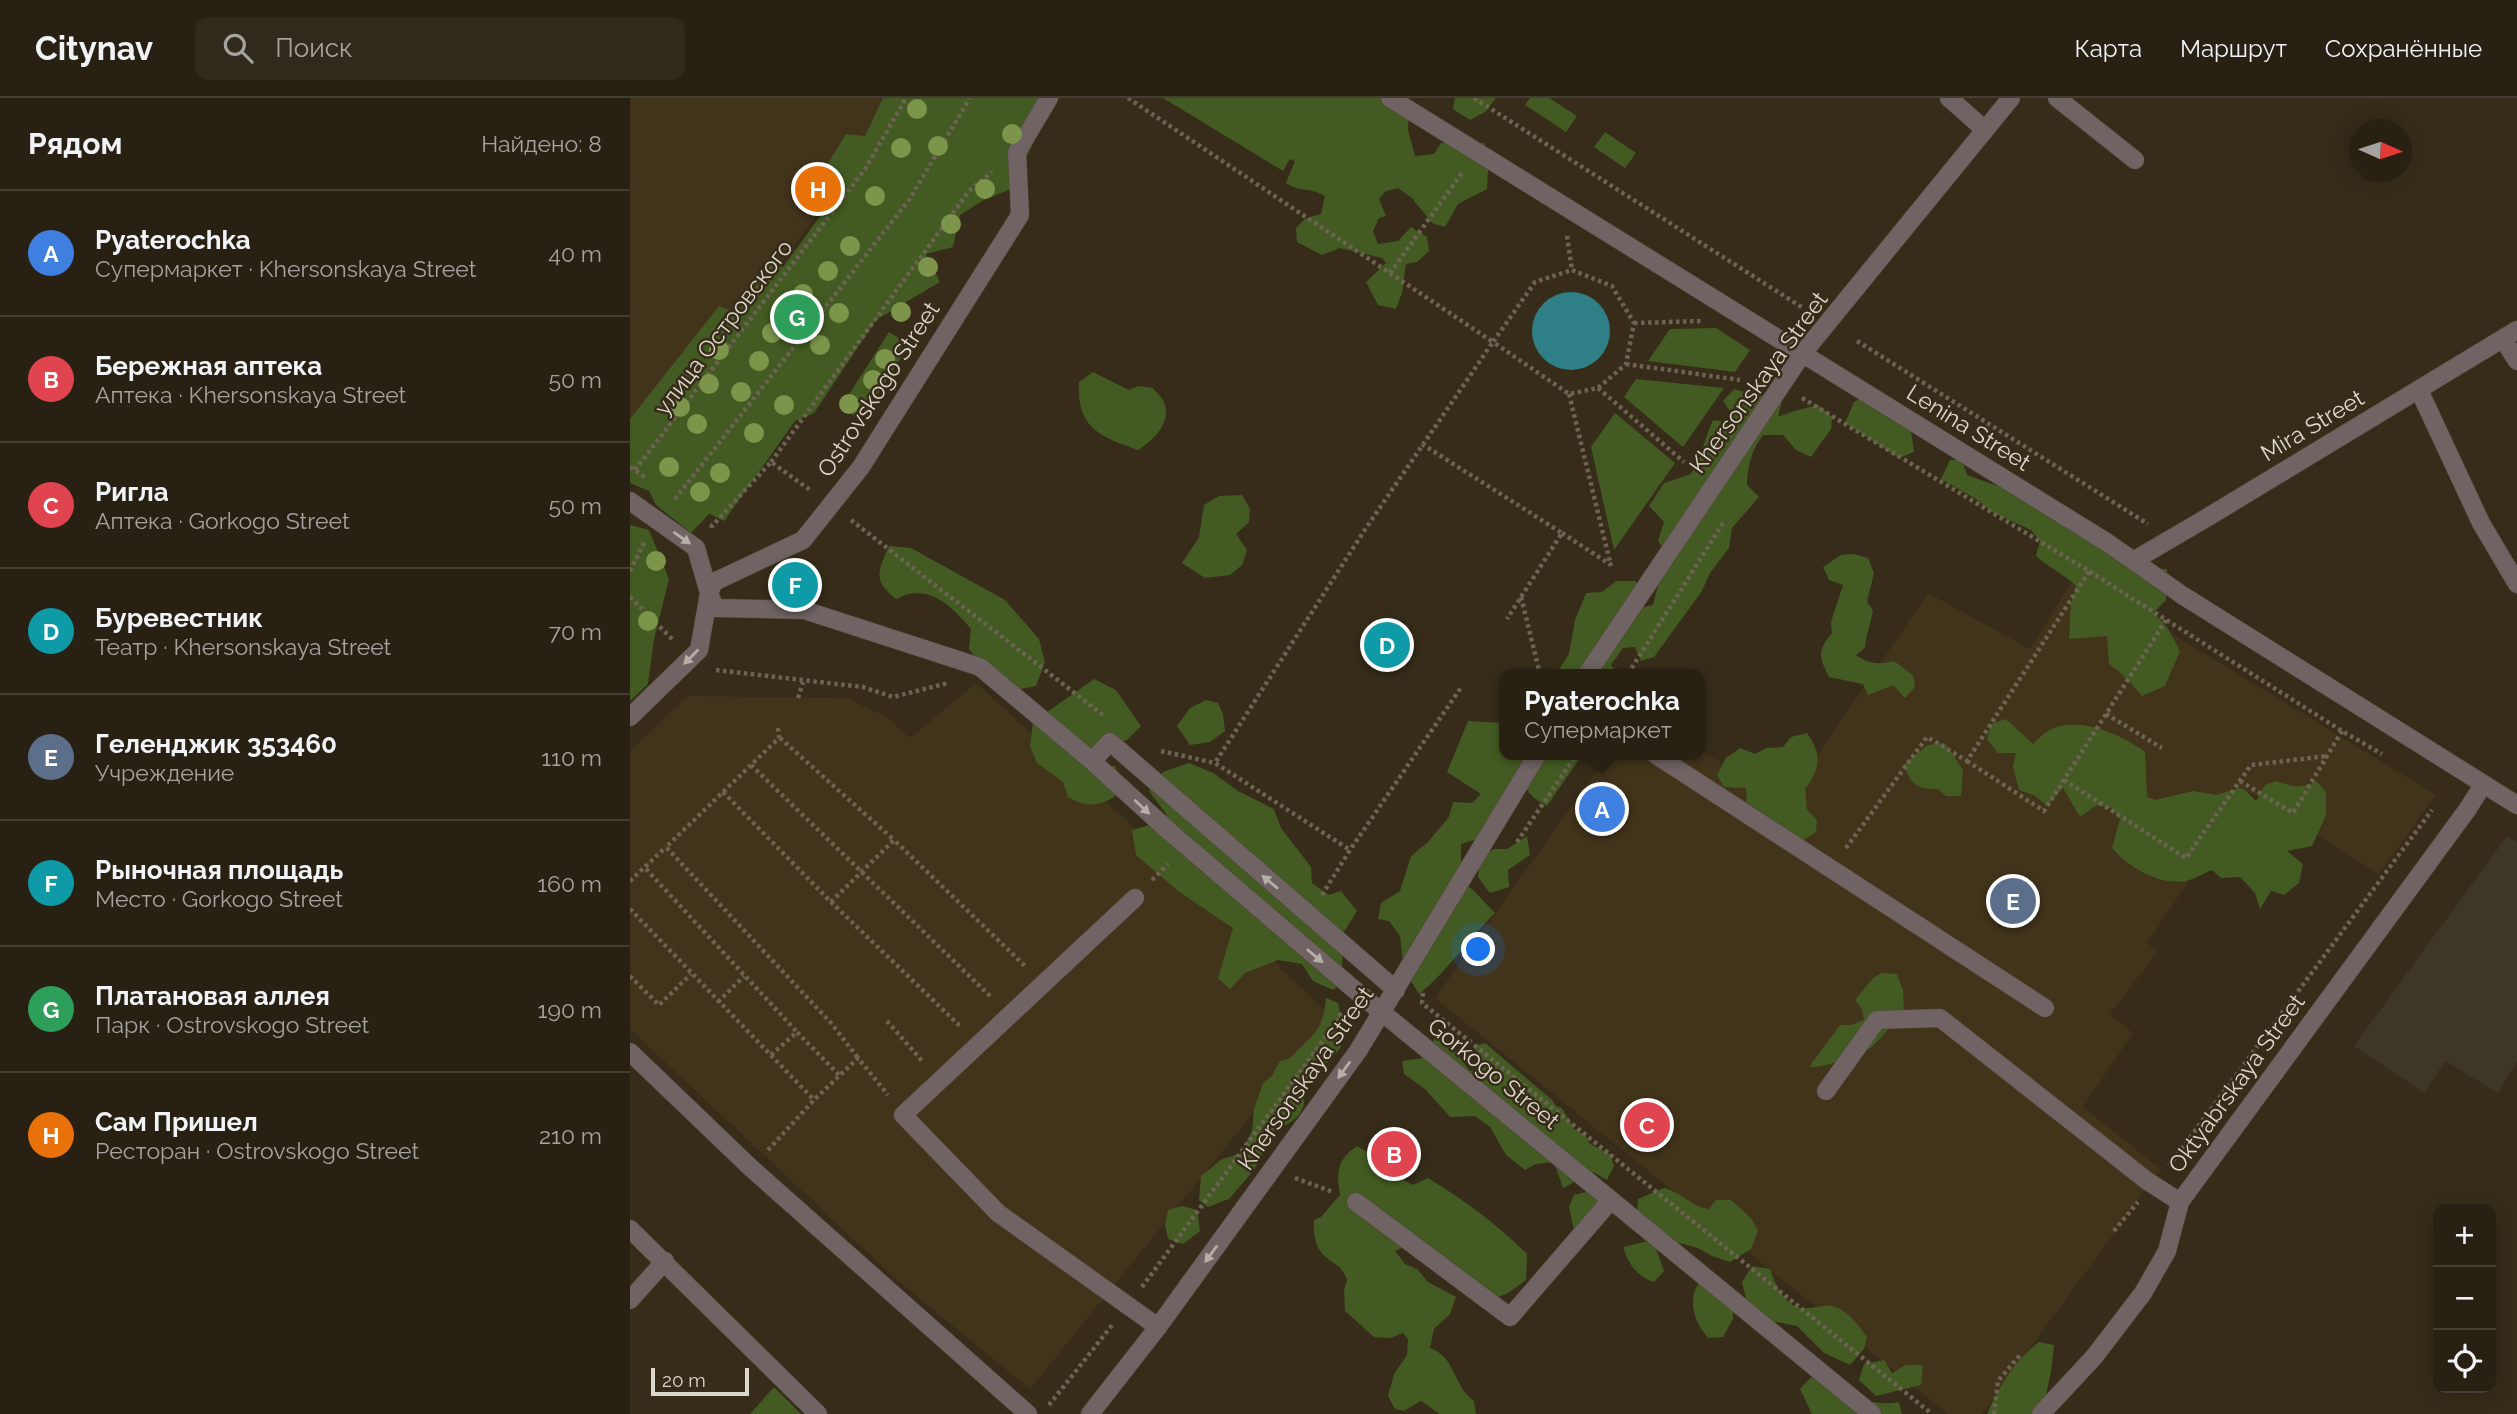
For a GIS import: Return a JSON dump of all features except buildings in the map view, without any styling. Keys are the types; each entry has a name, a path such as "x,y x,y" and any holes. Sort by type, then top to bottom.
{"street":[{"path":"1017,152 1049,98"},
{"name":"Lenina Street","path":"1390,98 2108,543 2182,596 2517,805"},
{"path":"1949,98 1985,130"},
{"name":"Khersonskaya Street","path":"1590,669 1803,353 2011,98"},
{"path":"2057,98 2135,160"},
{"name":"Ostrovskogo Street","path":"709,593 714,582 803,540 861,467 1020,215 1017,152"},
{"path":"2510,335 2517,362"},
{"name":"Mira Street","path":"2133,561 2510,335"},
{"path":"2419,390 2482,523 2517,584"},
{"path":"630,501 696,548 709,593 699,650 630,717"},
{"name":"Gorkogo Street","path":"709,593 715,608 804,610 980,667 1383,1013 1872,1414"},
{"path":"1092,761 1110,742 1396,990"},
{"name":"Khersonskaya Street","path":"1090,1414 1158,1326 1358,1051 1534,760"},
{"path":"1664,760 2045,1008"},
{"name":"Oktyabrskaya Street","path":"2041,1414 2094,1357 2143,1293 2167,1251 2180,1202 2483,785"},
{"path":"1135,898 903,1115 998,1213 1158,1326"},
{"path":"1826,1091 1877,1020 1940,1018 2154,1186 2180,1202"},
{"path":"630,1052 751,1168 1028,1414"},
{"path":"1356,1202 1510,1317 1611,1200"},
{"path":"630,1229 818,1414"},
{"path":"630,1300 665,1261"}],"path":[{"name":"улица Островского","path":"632,468 865,169 906,98"},
{"path":"675,499 909,200 970,98"},
{"path":"1128,98 1569,394 1611,566 1422,444"},
{"path":"1474,98 1803,308"},
{"path":"703,519 712,526 771,462 969,191 1017,152"},
{"path":"1390,274 1469,164"},
{"path":"1567,235 1572,270"},
{"path":"1214,763 1422,444 1535,282 1572,270 1612,286 1634,323 1626,364 1598,388 1569,394"},
{"path":"1634,323 1705,321"},
{"path":"1857,341 2132,513"},
{"path":"1626,364 1740,380"},
{"path":"1598,388 1684,462"},
{"path":"1794,409 1801,397 2089,571 2342,731 2389,757"},
{"path":"771,462 1103,715"},
{"path":"632,468 655,485"},
{"path":"665,492 684,506"},
{"path":"1631,669 1729,513"},
{"path":"1507,619 1562,533"},
{"path":"630,571 646,540"},
{"path":"1967,761 2108,543"},
{"path":"1830,869 1927,737 2044,811 2182,596"},
{"path":"630,597 674,640"},
{"path":"1521,597 1539,669"},
{"path":"706,669 863,687 893,697 957,681"},
{"path":"798,698 803,682"},
{"path":"1309,915 1462,686"},
{"path":"2106,714 2162,748"},
{"path":"778,728 779,738 894,840 1043,984"},
{"path":"2240,781 2293,813 2342,731"},
{"path":"630,881 646,869 779,738"},
{"path":"1155,749 1214,763 1350,850"},
{"path":"2064,780 2186,858 2251,765 2327,756"},
{"path":"1515,846 1573,760"},
{"path":"751,765 1010,1015"},
{"path":"2114,1231 2154,1186 2447,790 2469,807"},
{"path":"723,792 831,902 979,1044"},
{"path":"831,902 894,840"},
{"path":"666,847 831,1023 903,1115"},
{"path":"1165,854 1171,861"},
{"path":"646,869 839,1076"},
{"path":"630,909 814,1100"},
{"path":"630,976 659,1005 691,974"},
{"path":"718,1002 744,976"},
{"path":"1423,983 1422,1003 1932,1414"},
{"path":"1042,1414 1128,1305 1341,1016 1331,1006"},
{"path":"887,1021 939,1080"},
{"path":"771,1055 797,1032"},
{"path":"751,1168 814,1100 858,1058"},
{"path":"1293,1177 1356,1202"},
{"path":"1994,1414 1998,1381 2020,1354"}],"shaded area":[{"path":"630,98 892,98 848,174 634,456 630,453"},
{"path":"2076,575 2436,795 2379,874 2249,792 2147,943 2158,951 2110,1014 2133,1033 2083,1107 2161,1169 1982,1414 1948,1414 1435,998 1604,760 1705,760 1705,752 1784,805 1928,593 2030,649"},
{"path":"976,683 1171,861 1331,1017 1030,1389 898,1281 630,1029 630,752 687,696 847,698 888,718 910,738"},
{"path":"2507,836 2517,842 2517,1061 2498,1093 2445,1061 2424,1093 2354,1046"}],"green space":[{"path":"883,98 1046,98 1033,144 1011,189 984,200 960,215 953,247 926,254 940,282 876,320 814,413 795,421 724,521 709,514 691,533 656,505 649,491 630,483 630,419 719,306 737,313 772,262 783,267 844,183 827,165 846,134 865,136"},
{"path":"1163,98 1409,98 1408,130 1415,156 1434,154 1441,143 1484,143 1489,153 1487,189 1458,204 1445,227 1432,223 1412,198 1398,188 1386,191 1379,199 1386,216 1379,218 1373,231 1378,244 1398,241 1411,227 1427,237 1429,251 1417,262 1406,264 1402,293 1396,309 1378,305 1366,282 1386,263 1382,258 1340,248 1322,255 1297,242 1296,228 1306,218 1321,214 1325,196 1286,183 1295,161 1290,159 1283,171"},
{"path":"1455,98 1496,98 1485,112 1470,120 1453,109"},
{"path":"1530,98 1549,98 1577,116 1566,132 1525,105"},
{"path":"1605,132 1636,153 1625,168 1594,147"},
{"path":"1716,328 1750,350 1735,372 1648,361 1670,329"},
{"path":"889,332 909,345 861,420 841,407"},
{"path":"1093,372 1129,390 1138,386 1153,388 1163,400 1166,409 1164,423 1155,436 1138,450 1102,435 1087,420 1079,398 1079,382"},
{"path":"1636,379 1724,388 1683,447 1624,397"},
{"path":"1734,389 1752,394 1783,396 1778,417 1818,405 1832,417 1831,429 1811,457 1796,450 1783,435 1763,435 1753,453 1747,478 1747,485 1759,497 1732,528 1729,548 1710,573 1702,591 1654,657 1641,661 1635,647 1623,648 1611,665 1614,669 1559,669 1569,654 1575,620 1586,593 1602,592 1616,581 1636,581 1643,607 1653,605 1659,581 1673,561 1658,541 1664,522 1649,506 1664,483 1691,474 1713,420 1726,422 1730,411 1723,401"},
{"path":"1863,397 1911,431 1914,452 1899,458 1845,423 1854,402"},
{"path":"1615,413 1675,463 1614,550 1591,447"},
{"path":"1950,460 1962,460 1967,475 2006,489 2036,509 2048,511 2116,555 2126,568 2167,569 2166,600 2154,612 2168,629 2180,651 2165,686 2142,696 2109,664 2107,636 2069,639 2071,604 2076,586 2036,556 2040,541 2031,530 1992,512 1976,499 1941,479"},
{"path":"1242,495 1250,509 1249,522 1236,534 1247,550 1242,565 1230,575 1205,578 1182,563 1199,537 1204,505 1219,496"},
{"path":"630,525 649,530 669,579 654,639 648,684 630,701"},
{"path":"889,546 911,548 1005,600 1039,639 1045,662 1036,686 1020,689 983,667 969,649 971,629 956,612 938,599 919,593 896,599 888,592 879,575"},
{"path":"1854,554 1868,558 1874,573 1867,602 1873,610 1865,648 1856,655 1874,663 1894,661 1913,675 1915,687 1905,698 1893,685 1868,695 1863,684 1829,677 1823,664 1822,650 1832,633 1831,622 1843,585 1829,580 1823,567 1841,555"},
{"path":"1094,679 1116,690 1141,726 1127,740 1108,747 1102,766 1115,766 1122,781 1120,793 1107,801 1089,804 1068,797 1063,782 1037,763 1030,746 1033,722"},
{"path":"1206,700 1218,703 1223,714 1225,731 1210,742 1190,745 1177,726 1190,708"},
{"path":"2006,719 2033,744 2053,729 2072,725 2094,727 2127,740 2145,752 2147,797 2155,800 2193,791 2216,795 2239,788 2244,789 2256,801 2265,785 2277,781 2297,786 2316,781 2326,792 2326,815 2312,846 2287,851 2303,864 2299,883 2284,895 2271,891 2260,909 2255,893 2240,877 2221,878 2212,870 2189,880 2176,882 2145,874 2112,848 2120,819 2111,808 2097,805 2080,817 2063,788 2047,806 2034,795 2019,790 2013,767 2016,753 1998,753 1987,739 1991,724"},
{"path":"1468,721 1499,723 1499,760 1579,760 1547,806 1526,789 1488,836 1461,844 1461,882 1472,889 1495,913 1419,994 1404,970 1400,936 1389,921 1378,919 1381,903 1400,891 1411,856 1427,843 1449,817 1453,802 1472,803 1481,794 1447,772"},
{"path":"1807,733 1818,761 1805,789 1807,810 1817,820 1816,832 1794,846 1765,837 1747,807 1746,788 1724,787 1717,775 1726,758 1740,748 1755,754 1766,748 1783,747 1791,737"},
{"path":"1945,743 1963,770 1961,796 1946,796 1938,789 1919,787 1912,781 1903,765 1928,745"},
{"path":"1189,763 1213,773 1238,791 1274,809 1281,828 1311,867 1312,883 1329,895 1341,891 1357,911 1344,932 1342,968 1349,976 1333,990 1313,981 1302,964 1278,960 1245,973 1230,989 1218,978 1233,928 1178,891 1136,855 1132,830 1156,823 1167,815 1149,791 1163,772"},
{"path":"1527,836 1530,855 1508,870 1509,887 1490,893 1478,877 1480,857 1494,849 1507,849"},
{"path":"1882,973 1897,974 1903,990 1904,1012 1869,1049 1832,1063 1809,1067 1840,1025 1851,1025 1864,1020 1862,1009 1855,1000 1873,978"},
{"path":"1326,998 1338,1003 1342,1022 1338,1033 1341,1047 1308,1083 1304,1104 1298,1115 1290,1123 1268,1135 1261,1158 1253,1171 1229,1199 1208,1207 1199,1200 1201,1176 1222,1159 1240,1154 1252,1131 1254,1109 1263,1083 1272,1076 1280,1061 1292,1056 1317,1030 1324,1014"},
{"path":"1437,1035 1470,1071 1486,1067 1481,1063 1474,1046 1485,1043 1556,1106 1562,1108 1574,1129 1585,1135 1590,1144 1610,1154 1614,1166 1607,1180 1593,1172 1563,1188 1554,1162 1536,1164 1525,1170 1506,1155 1490,1127 1475,1116 1450,1117 1425,1089 1404,1074 1402,1061 1423,1058"},
{"path":"1357,1146 1378,1158 1413,1185 1428,1178 1441,1186 1492,1223 1527,1254 1526,1280 1508,1293 1483,1303 1406,1246 1395,1251 1405,1264 1417,1269 1428,1282 1456,1297 1450,1314 1434,1329 1430,1348 1438,1352 1450,1365 1462,1388 1474,1401 1476,1414 1440,1414 1421,1401 1404,1411 1395,1409 1388,1396 1394,1374 1407,1355 1408,1339 1403,1333 1390,1338 1374,1337 1345,1311 1344,1291 1347,1279 1340,1268 1317,1246 1314,1220 1321,1217 1340,1195 1338,1179 1342,1161"},
{"path":"1664,1188 1709,1209 1716,1200 1731,1200 1751,1218 1758,1231 1751,1249 1730,1262 1698,1248 1668,1240 1637,1215 1638,1199"},
{"path":"1590,1191 1607,1210 1574,1230 1569,1207 1574,1195"},
{"path":"1182,1206 1197,1210 1200,1231 1183,1244 1168,1239 1165,1225 1168,1210"},
{"path":"1648,1241 1656,1248 1664,1271 1654,1282 1634,1269 1623,1247"},
{"path":"1752,1266 1770,1269 1779,1290 1794,1306 1832,1306 1845,1313 1867,1337 1864,1349 1850,1365 1824,1353 1797,1326 1771,1321 1747,1303 1742,1282"},
{"path":"1706,1274 1733,1302 1733,1319 1723,1337 1708,1338 1695,1314 1695,1289"},
{"path":"2039,1342 2054,1345 2042,1414 1987,1414 2008,1374"},
{"path":"1884,1360 1892,1373 1906,1365 1923,1365 1921,1385 1876,1396 1859,1380 1864,1364"},
{"path":"1814,1374 1865,1400 1899,1402 1902,1414 1812,1414 1800,1389"},
{"path":"774,1387 801,1414 750,1414"}],"water":[{"path":"1571,292 1586,295 1599,303 1607,316 1610,331 1607,346 1599,359 1586,367 1571,370 1556,367 1543,359 1535,346 1532,331 1535,316 1543,303 1556,295"}],"place":[{"name":"Сам Пришел","path":"818,189"},
{"name":"Платановая аллея","path":"797,317"},
{"name":"Рыночная площадь","path":"795,585"},
{"name":"Буревестник","path":"1387,645"},
{"name":"Pyaterochka","path":"1602,809"},
{"name":"Геленджик 353460","path":"2013,901"},
{"name":"Ригла","path":"1647,1125"},
{"name":"Бережная аптека","path":"1394,1154"}]}
